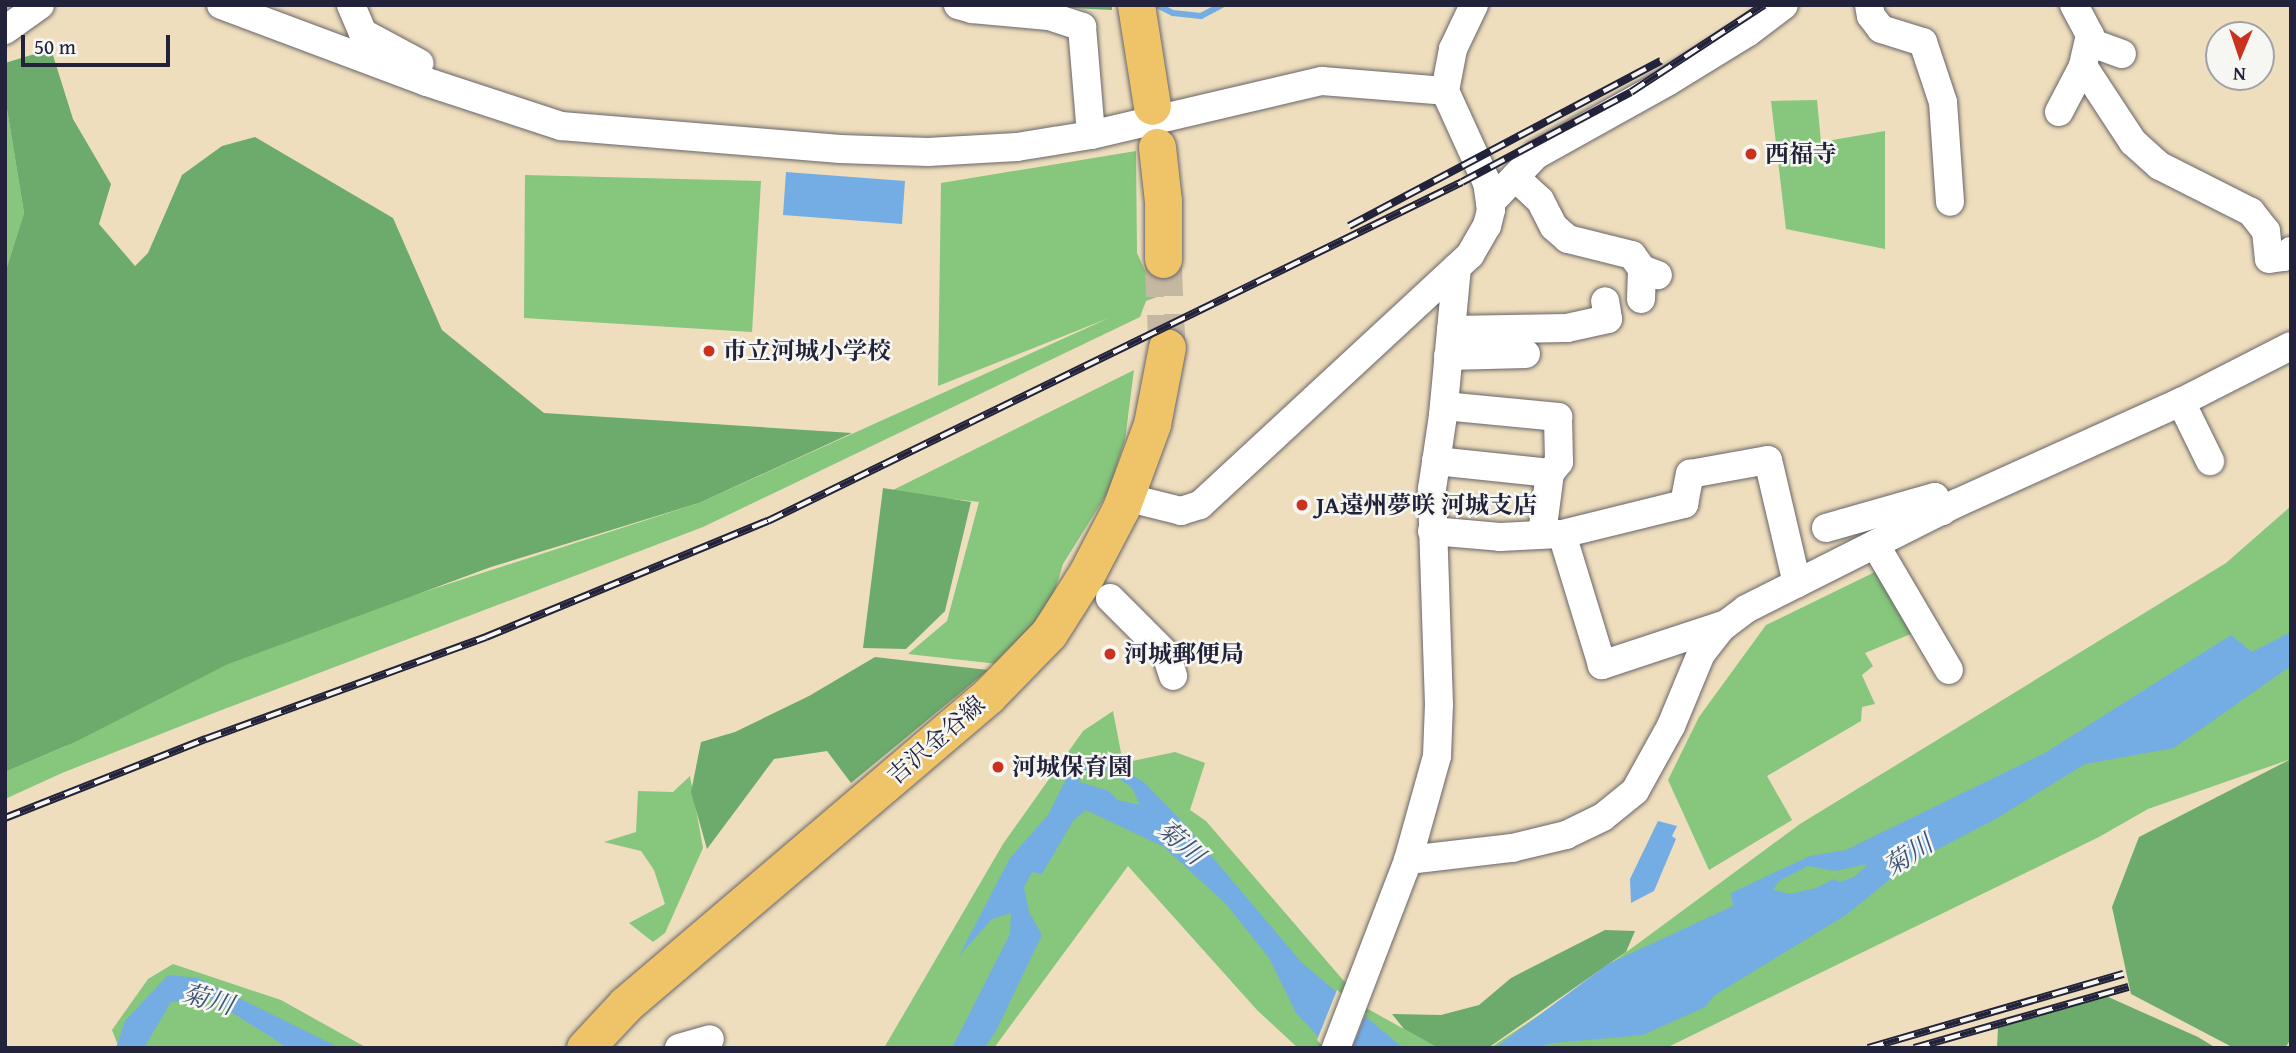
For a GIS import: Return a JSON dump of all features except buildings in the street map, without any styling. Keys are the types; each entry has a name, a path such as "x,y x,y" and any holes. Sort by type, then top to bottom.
{"main road":[{"path":"1136,5 1152,106"},
{"path":"1157,147 1163,201 1163,259"},
{"name":"吉沢金谷線","path":"585,1048 626,1004 988,696 1049,633 1086,575 1125,497 1152,424 1167,347"}],"street":[{"path":"5,30 40,5"},
{"path":"221,5 474,98 561,126 841,149 941,152 1017,147 1091,135 1322,81 1445,91"},
{"path":"351,5 363,33 458,83 474,98"},
{"path":"958,5 972,9 1049,16 1082,27 1091,135"},
{"path":"1125,497 1181,511 1200,505 1470,256 1487,226 1490,203 1487,183 1445,91 1453,49 1474,5"},
{"path":"1490,203 1536,155 1678,75 1747,33 1784,5"},
{"path":"1869,5 1871,16 1881,29 1923,42 1943,102 1950,202"},
{"path":"2059,112 2086,54 2090,35 2074,5"},
{"path":"2086,54 2122,54"},
{"path":"2086,54 2133,142 2154,161 2250,212 2266,231 2269,258 2284,257 2291,251"},
{"path":"1515,177 1540,200 1554,227 1568,239 1632,256 1650,272 1641,299"},
{"path":"1336,1048 1408,860 1437,756 1439,705 1432,531 1436,461 1457,268"},
{"path":"1449,343 1567,328 1608,319 1605,301"},
{"path":"1449,343 1526,354"},
{"path":"1408,860 1512,848 1566,835 1603,817 1634,791 1650,768 1702,654 1727,623 1746,609 1942,511 2181,402 2287,358"},
{"path":"2181,402 2210,461"},
{"path":"1444,406 1558,417 1559,462 1550,472 1552,534 1602,665 1727,623"},
{"path":"1432,531 1500,537 1552,534 1684,504 1690,474 1768,460 1797,584"},
{"path":"1436,461 1550,472"},
{"path":"1826,528 1935,497 1942,511"},
{"path":"1875,544 1949,670"},
{"path":"1110,598 1166,654 1173,676"},
{"path":"679,1048 710,1039"}],"green space":[{"path":"1013,5 1112,5 1112,10"},
{"path":"51,49 73,119 111,184 99,224 135,266 148,253 182,175 222,146 255,137 393,218 442,330 544,413 852,433 699,503 491,567 228,664 75,742 5,772 5,273 24,213 5,97 5,63"},
{"path":"5,97 24,213 5,273"},
{"path":"1817,100 1821,142 1885,131 1885,249 1786,229 1771,101"},
{"path":"1136,151 1137,253 1157,297 1146,301 1140,317 703,527 219,711 62,773 5,799 5,772 66,746 219,658 699,503 1109,318 938,386 941,183"},
{"path":"525,175 761,181 752,332 524,318"},
{"path":"1134,370 1125,440 1108,492 1063,564 1050,606 998,664 908,654 947,621 979,502 889,492"},
{"path":"883,488 971,502 945,611 906,649 863,648"},
{"path":"2291,506 2291,759 2148,809 2099,837 1666,1048 1490,1048 1556,1004 1800,824 2226,563"},
{"path":"1877,571 1913,633 1865,653 1873,666 1862,675 1875,704 1862,707 1861,721 1767,776 1792,820 1709,870 1668,780 1699,717 1766,625"},
{"path":"875,657 988,670 851,783 827,751 774,759 707,849 691,792 701,742 735,732 809,696"},
{"path":"1113,711 1123,763 1175,752 1205,763 1190,810 1206,821 1368,1009 1438,1048 1298,1048 1257,1010 1128,866 994,1048 884,1048 1003,844 1083,731"},
{"path":"2291,759 2291,1039 2285,1048 2234,1048 2131,994 2112,907 2139,837"},
{"path":"690,776 703,848 665,933 653,942 629,923 665,904 654,870 641,851 604,842 636,832 638,791 673,792"},
{"path":"1605,930 1635,931 1626,952 1488,1048 1438,1048 1404,1029 1392,1014 1441,1015 1479,1005 1511,978"},
{"path":"173,964 281,1000 367,1048 119,1048 112,1030 148,979"},
{"path":"2106,996 2198,1037 2216,1048 1997,1048 1998,1028"}],"water":[{"path":"786,172 905,181 902,224 783,215"},
{"name":"菊川","path":"2291,632 2291,666 2174,748 2085,764 1994,820 1909,864 1846,915 1715,995 1705,1007 1643,1035 1553,1043 1535,1048 1495,1048 1608,964 1733,906 1731,893 1810,856 1846,850 2045,753 2231,635 2252,652","holes":["1868,864 1854,877 1840,882 1834,879 1816,888 1790,894 1773,890 1779,881 1808,866 1835,871"]},
{"name":"菊川","path":"1101,756 1145,783 1187,827 1301,962 1403,1048 1329,1048 1296,1013 1269,958 1226,904 1164,847 1086,810 1073,821 1042,874 1032,872 1024,887 1029,912 1042,935 995,1033 984,1048 952,1048 1010,934 1011,913 992,919 959,956 1010,858 1048,815 1066,779 1085,762","holes":["1092,766 1108,770 1132,788 1140,805 1118,800 1109,791 1079,782 1083,772"]},
{"path":"1658,821 1677,826 1672,836 1676,839 1654,891 1631,903 1630,879"},
{"name":"菊川","path":"168,975 198,978 340,1048 288,1048 211,999 171,1002 144,1048 116,1048 125,1021"}],"pier":[{"path":"1337,990 1366,1013 1352,1048 1324,1048 1317,1040"}],"waterway":[{"path":"1157,5 1173,13 1201,16 1222,5"}],"tunnel":[{"path":"1163,259 1167,347"}],"railway":[{"path":"5,818 206,739 486,637 768,521 1462,182 1631,92 1764,5"},
{"path":"1349,226 1661,61"},
{"path":"1868,1048 2123,974"},
{"path":"1914,1048 2128,987"}],"place":[{"name":"西福寺","path":"1751,154"},
{"name":"市立河城小学校","path":"709,351"},
{"name":"JA遠州夢咲 河城支店","path":"1302,505"},
{"name":"河城郵便局","path":"1110,654"},
{"name":"河城保育園","path":"998,767"}]}
